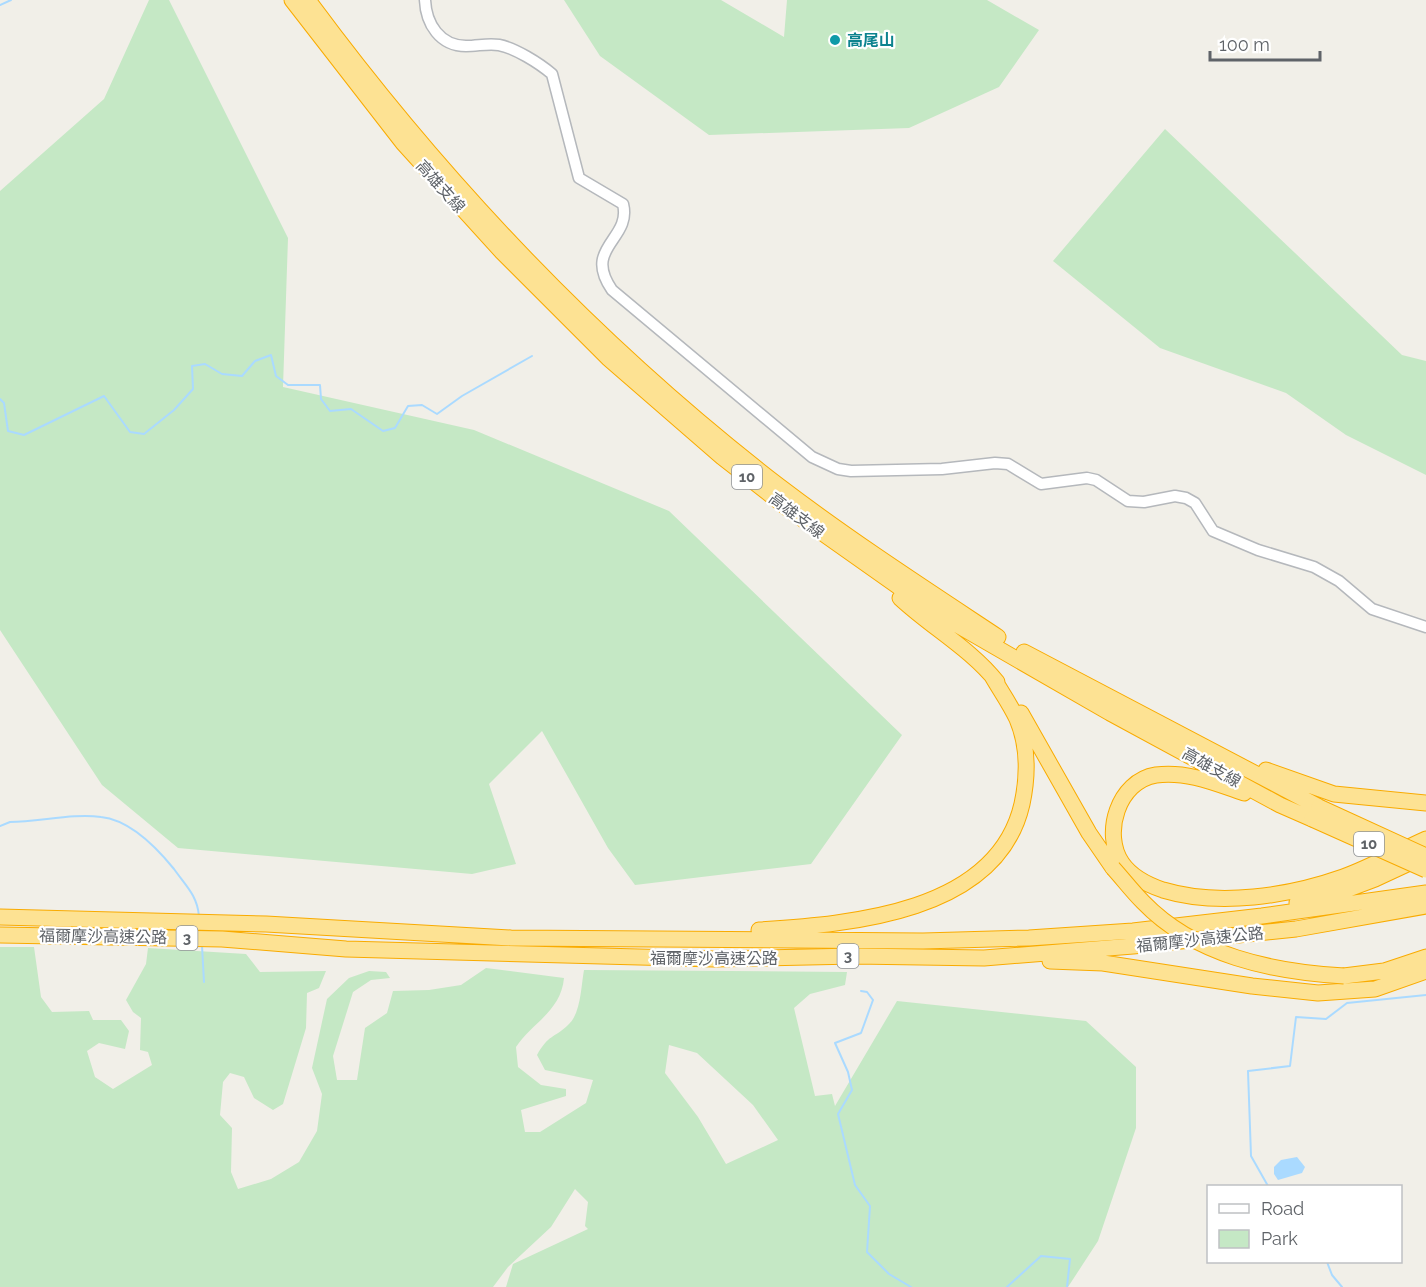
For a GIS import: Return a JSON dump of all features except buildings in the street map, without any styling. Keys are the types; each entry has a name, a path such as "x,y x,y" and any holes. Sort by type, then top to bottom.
{"highway":[{"name":"高雄支線","path":"292,0 339,64 440,186 572,323 722,457 861,562 933,611 1110,713 1280,805 1315,813 1426,855"},
{"name":"高雄支線","path":"308,0 396,114 535,269 630,362 734,450 852,540 1005,642 1194,742 1315,813 1426,870"},
{"path":"861,562 922,619 971,655 992,676 1016,705 1089,833 1113,868 1144,904 1173,927 1208,946 1282,971 1344,976 1384,971 1426,957"},
{"path":"714,938 733,933 796,927 888,913 937,899 978,875 1012,831 1026,787 1027,765 1017,720 992,676"},
{"path":"1194,742 1207,742 1257,766 1334,794 1426,803"},
{"path":"1280,805 1186,774 1153,776 1132,787 1118,805 1114,824 1115,846 1120,861 1143,881 1162,890 1217,898 1250,897 1314,886 1345,876 1426,839"},
{"path":"1262,916 1375,879 1426,855"},
{"name":"福爾摩沙高速公路","path":"0,917 109,918 266,924 511,938 924,941 1029,938 1133,931 1262,916 1426,892"},
{"name":"福爾摩沙高速公路","path":"0,935 107,935 266,941 346,949 714,959 855,956 984,957 1133,946 1296,929 1426,906"},
{"path":"984,957 1103,963 1309,992 1358,992 1393,985 1426,982"},
{"path":"1393,985 1426,971"}],"street":[{"path":"425,0 426,15 439,37 448,43 466,46 502,45 552,74 579,177 623,204 624,221 602,260 601,270 605,280 612,290 813,457 838,469 851,471 942,469 979,463 1001,464 1022,471 1041,484 1087,478 1096,480 1128,501 1144,502 1175,496 1186,498 1195,503 1213,531 1258,550 1314,567 1339,581 1372,609 1426,627"}],"green space":[{"path":"149,0 169,0 288,238 283,387 474,430 669,511 902,735 811,864 635,885 608,848 542,731 489,784 516,864 472,874 178,848 102,785 0,630 0,191 104,99"},
{"path":"564,0 721,0 784,37 787,0 987,0 1039,30 999,87 909,128 709,135 600,56"},
{"path":"1165,129 1402,355 1426,361 1426,475 1346,435 1286,393 1160,348 1053,261"},
{"path":"0,947 34,947 41,997 52,1012 89,1011 93,1020 121,1020 129,1031 125,1049 99,1043 87,1051 95,1077 113,1089 152,1065 148,1052 140,1050 141,1018 133,1012 126,1000 146,964 148,948 246,954 260,972 326,971 319,988 307,993 306,1028 283,1104 273,1110 254,1098 244,1077 230,1073 223,1082 220,1115 232,1128 231,1172 238,1189 271,1179 299,1162 317,1131 322,1094 312,1068 327,999 349,978 369,971 386,972 390,978 371,980 353,992 333,1056 337,1080 357,1080 365,1028 387,1013 393,991 429,990 461,985 486,968 564,978 558,999 552,1008 516,1047 518,1067 541,1085 566,1089 566,1096 521,1110 525,1132 540,1132 586,1103 593,1080 545,1070 537,1055 548,1040 563,1029 576,1014 584,970 847,972 845,985 810,994 794,1008 815,1096 832,1094 835,1106 897,1001 1086,1021 1136,1067 1136,1128 1098,1241 1068,1287 506,1287 513,1264 588,1229 585,1226 588,1202 575,1189 551,1227 508,1267 493,1287 0,1287","holes":["669,1045 697,1053 753,1105 778,1140 726,1164 698,1117 665,1073"]}],"water":[{"path":"1297,1157 1305,1167 1302,1173 1278,1180 1274,1174 1274,1167 1281,1160"}],"waterway":[{"path":"0,5 11,0"},
{"path":"0,399 4,403 8,431 24,435 104,396 130,432 144,434 174,410 193,389 192,366 205,364 222,374 242,376 255,361 271,355 276,376 288,385 320,385 321,399 330,411 351,409 383,431 395,428 408,406 422,405 437,414 462,396 532,356"},
{"path":"0,826 10,822 79,816 101,817 122,823 160,852 187,886 193,896 199,916"},
{"path":"202,946 204,982"},
{"path":"861,991 867,992 873,1000 861,1033 835,1043 848,1072 852,1090 838,1114 855,1185 870,1206 867,1252 889,1274 911,1287"},
{"path":"1267,1185 1251,1156 1248,1071 1290,1066 1296,1017 1326,1019 1347,1003 1426,995"},
{"path":"1007,1287 1041,1256 1070,1259 1067,1287"},
{"path":"1327,1263 1332,1275 1342,1287"}],"place":[{"name":"高尾山","path":"835,40"}]}
